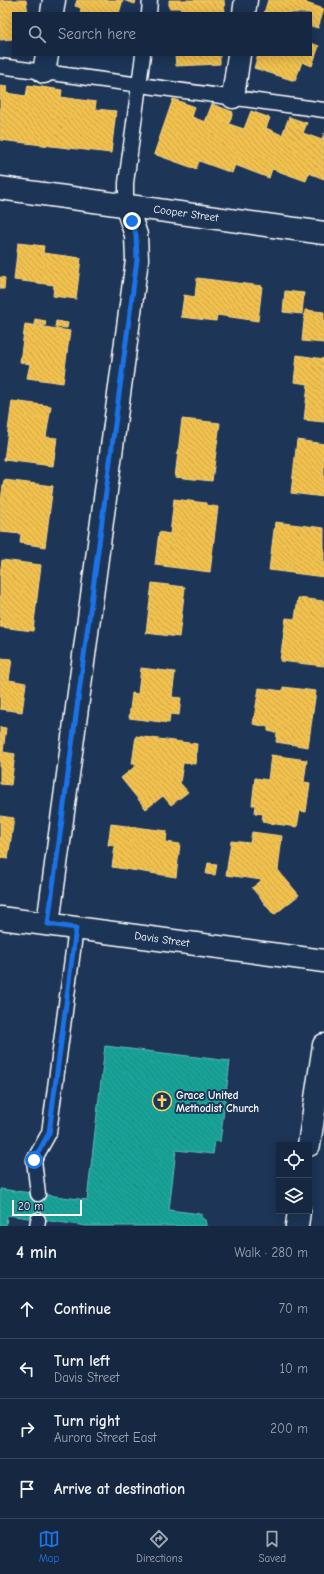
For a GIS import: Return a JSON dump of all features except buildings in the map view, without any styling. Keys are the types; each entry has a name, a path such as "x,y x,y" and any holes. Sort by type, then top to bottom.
{"street":[{"path":"52,12 54,0"},
{"path":"244,12 246,0"},
{"path":"233,97 239,56"},
{"name":"Cooper Street","path":"0,188 324,232"},
{"path":"48,924 137,260 136,235 126,205"},
{"name":"Davis Street","path":"0,918 324,961"},
{"path":"310,1142 318,1118 324,1045"},
{"path":"297,1226 299,1214"}],"lane":[{"path":"149,12 150,0"},
{"path":"126,205 126,183 143,56"},
{"path":"0,66 46,64 139,85 324,110"},
{"path":"38,1194 34,1160 49,1133 76,928"}],"place":[{"name":"Grace United Methodist Church","path":"162,1101"}],"route":[{"path":"34,1160 49,1133 76,928 48,924 137,260 136,235 132,221"}]}
